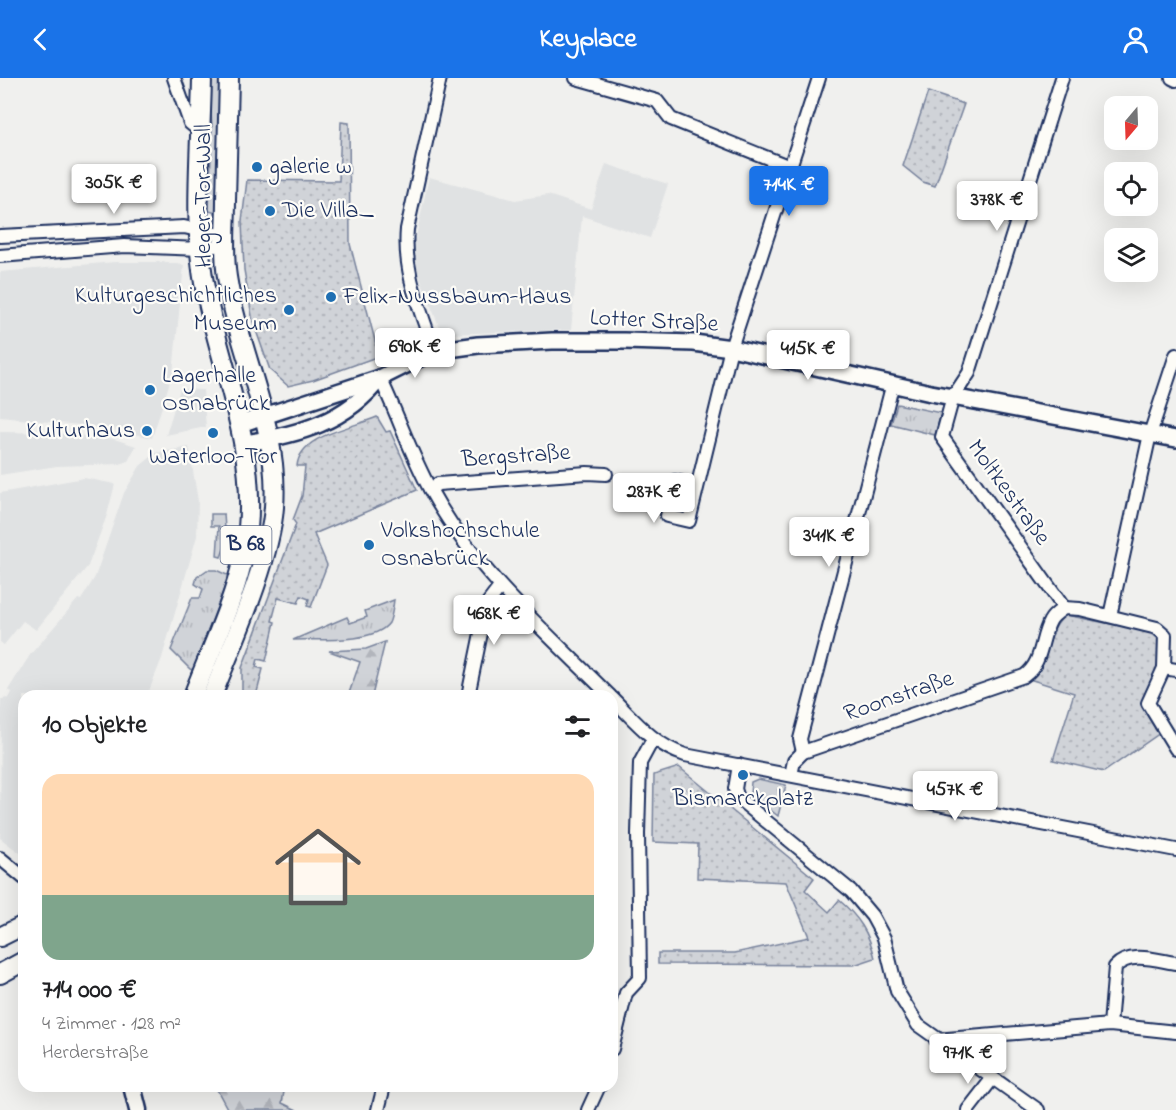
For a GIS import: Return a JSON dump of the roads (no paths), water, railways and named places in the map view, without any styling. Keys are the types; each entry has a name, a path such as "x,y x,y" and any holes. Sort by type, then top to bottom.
{"main road":[{"name":"Heger-Tor-Wall","path":"202,78 200,230 204,280 212,320 240,424"},
{"name":"Heger-Tor-Wall","path":"229,78 224,240 232,303 264,418"},
{"name":"B 68","path":"215,690 255,582 269,531 275,487 275,461 264,418"},
{"name":"B 68","path":"195,690 245,549 250,501 245,443 240,424"},
{"path":"0,938 18,928"},
{"path":"0,974 18,964"},
{"path":"134,1092 138,1110"}],"street":[{"path":"434,351 409,277 405,251 407,229 440,78"},
{"path":"576,78 657,101 672,119 790,167"},
{"path":"697,486 731,348 819,78"},
{"path":"953,397 969,373 1062,78"},
{"path":"1172,78 1176,81"},
{"path":"177,79 189,123 201,132"},
{"path":"0,236 184,227 200,230 224,240"},
{"path":"0,256 124,246 201,249 224,240"},
{"name":"Lotter Straße","path":"240,424 380,378 434,351 478,345 552,341 694,343 731,348 953,397 1176,439"},
{"path":"1110,616 1150,434 1176,355"},
{"name":"Lotter Straße","path":"245,443 314,427 346,412 367,396 380,378"},
{"name":"Bergstraße","path":"380,378 430,489 453,526 500,587 604,690"},
{"path":"791,775 794,761 803,752 800,739 893,383"},
{"name":"Moltkestraße","path":"953,397 942,437 1064,608"},
{"name":"Bergstraße","path":"430,489 438,484 587,473 606,474"},
{"path":"469,690 487,604 500,587"},
{"path":"1064,608 1110,616 1171,633 1170,669 1148,703 1176,749"},
{"name":"Roonstraße","path":"803,752 1024,676 1032,670 1051,619 1064,608"},
{"name":"Bergstraße","path":"618,704 653,739"},
{"path":"618,1026 626,993 640,978 638,834 640,763 653,739 667,749 685,755 1176,850"},
{"path":"739,765 735,789 738,798 851,891 866,908 884,939 897,991 918,1025 936,1040 1038,1110"},
{"path":"0,858 18,873"},
{"path":"1110,1025 1115,967 1120,961 1134,957 1176,963"},
{"path":"936,1040 1110,1025 1176,1032"},
{"path":"968,1110 992,1079"},
{"path":"378,1110 382,1092"},
{"path":"588,1110 596,1092"}],"place":[{"name":"galerie w","path":"257,167"},
{"name":"Die Villa_","path":"270,211"},
{"name":"Felix-Nussbaum-Haus","path":"331,297"},
{"name":"Kulturgeschichtliches Museum","path":"289,310"},
{"name":"Lagerhalle Osnabrück","path":"150,390"},
{"name":"Kulturhaus","path":"147,431"},
{"name":"Waterloo-Tor","path":"213,433"},
{"name":"Volkshochschule Osnabrück","path":"369,545"},
{"name":"Bismarckplatz","path":"743,775"}]}
